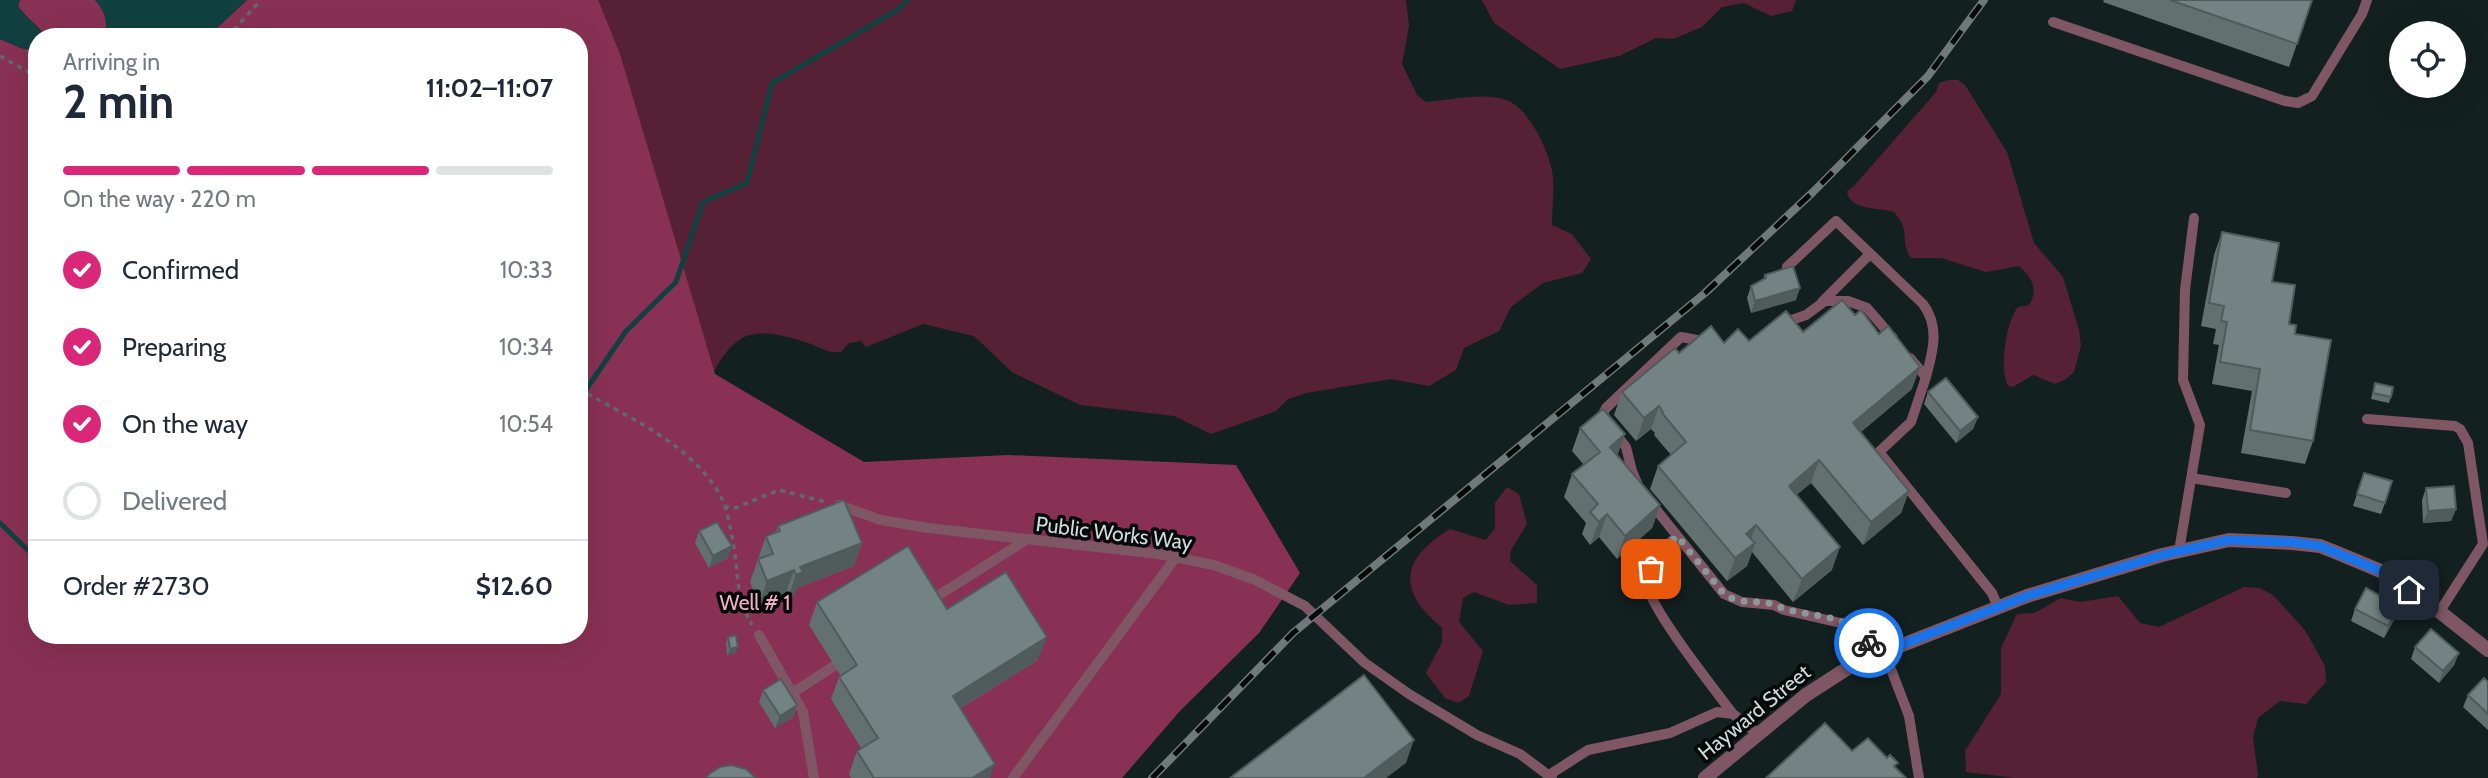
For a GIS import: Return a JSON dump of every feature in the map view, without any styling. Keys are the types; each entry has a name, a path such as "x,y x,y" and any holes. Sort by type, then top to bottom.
{"street":[{"name":"Hayward Street","path":"1705,778 1833,676 1880,653 1998,607 2102,571 2229,540 2292,542 2320,546 2383,572 2440,611 2488,650"}],"lane":[{"path":"2053,22 2298,103 2312,96 2362,14 2367,0"},
{"path":"2179,551 2200,425 2183,380 2185,290 2194,218"},
{"path":"1787,267 1836,221 1923,304 1933,321 1932,355 1926,377 1911,422 1879,452 1992,593 1998,607"},
{"path":"1768,329 1801,318 1820,304 1870,254"},
{"path":"1820,304 1839,300 1863,305 1926,377"},
{"path":"1719,344 1681,337 1606,408 1602,416 1626,447 1632,471 1643,493 1724,594 1742,602 1774,605 1784,610 1845,624 1862,632 1880,653 1909,716 1919,778"},
{"path":"2367,419 2455,426 2460,429 2468,443 2483,544 2440,611"},
{"path":"2191,478 2286,493"},
{"path":"838,505 898,524 1026,540"},
{"path":"1677,536 1658,555 1651,569 1648,586 1651,596 1733,713 1758,734"},
{"name":"Public Works Way","path":"923,605 1026,540 1177,557 1237,573 1275,588 1296,600 1365,663 1409,694 1477,734 1520,754 1551,777 1588,750 1670,733 1717,712 1733,713"},
{"path":"1013,778 1177,557"},
{"path":"759,635 794,692 803,712 814,778"},
{"path":"794,692 834,666"}],"path":[{"path":"235,28 261,0"},
{"path":"0,55 28,72"},
{"path":"588,394 674,445 708,479 724,506 735,553 742,607 759,635"},
{"path":"724,506 735,508 782,490 838,505"}],"shaded area":[{"path":"383,0 1406,0 1409,26 1402,64 1417,95 1426,102 1476,97 1496,98 1514,104 1522,111 1536,130 1550,162 1553,184 1552,225 1572,234 1591,259 1582,273 1543,283 1511,307 1499,331 1464,348 1456,370 1429,386 1391,379 1306,393 1288,399 1276,411 1211,434 1174,416 1080,405 1012,372 974,336 923,324 866,347 861,341 849,343 841,352 827,351 786,337 758,333 737,342 709,380 588,61 588,28 279,28"},
{"path":"1482,0 1796,0 1792,11 1771,16 1744,3 1722,7 1702,27 1673,39 1656,38 1619,56 1560,69 1494,23"},
{"path":"1958,80 1965,85 2007,152 2034,243 2063,277 2079,330 2081,346 2074,372 2055,384 2033,375 2013,387 2008,386 2005,378 2005,345 2010,323 2018,307 2029,305 2034,289 2031,279 2019,266 1986,272 1941,258 1911,258 1903,226 1894,212 1859,205 1849,197 1847,191 1936,92 1939,83"},
{"path":"1507,487 1519,494 1527,524 1511,550 1510,561 1537,585 1537,603 1509,605 1474,592 1463,598 1459,622 1483,651 1469,696 1458,703 1445,698 1426,673 1442,642 1442,628 1424,611 1414,595 1411,573 1420,553 1450,529 1486,540 1495,528 1495,503"},
{"path":"2244,587 2259,588 2273,595 2305,630 2325,666 2326,682 2306,704 2280,701 2258,718 2253,737 2257,778 2016,778 1966,772 1965,751 2001,694 2001,648 2017,614 2034,613 2061,598 2080,602 2118,596 2140,623 2159,627"}],"green space":[{"path":"20,0 95,0 105,17 107,28 38,28 18,6"},
{"name":"Well # 1","path":"247,0 598,0 620,54 715,374 864,462 1008,455 1236,465 1300,573 1259,633 1179,712 1122,778 0,778 0,39 28,49 28,644 588,644 588,28 217,28"}],"water":[{"path":"0,0 20,0 18,6 38,28 28,28 28,49 0,39"},
{"path":"95,0 247,0 217,28 107,28 101,8"}],"building":[{"path":"2170,0 2312,0 2297,44"},
{"path":"2222,232 2279,243 2272,282 2295,285 2289,324 2296,325 2295,334 2331,340 2313,441 2250,430 2260,369 2220,362 2227,322 2221,321 2224,306 2209,303"},
{"path":"1793,266 1800,288 1755,301 1751,286 1766,278 1765,275"},
{"path":"1842,300 1855,315 1861,310 1879,334 1888,326 1920,367 1853,423 1909,491 1871,522 1819,460 1789,486 1840,547 1802,579 1756,525 1746,534 1755,543 1735,558 1658,466 1686,442 1659,406 1644,418 1622,392 1675,348 1679,353 1711,326 1724,343 1738,329 1749,341 1786,311 1803,332"},
{"path":"1946,378 1978,417 1960,431 1928,392"},
{"path":"2375,383 2393,387 2391,397 2373,393"},
{"path":"1603,409 1625,434 1610,447 1660,505 1625,536 1607,514 1599,522 1590,512 1598,504 1572,474 1600,452 1580,428"},
{"path":"2364,473 2392,481 2385,503 2357,494"},
{"path":"2454,486 2456,509 2428,511 2426,488"},
{"path":"844,500 862,543 800,567 803,572 796,575 794,570 767,581 758,559 773,554 766,536 780,531 778,526"},
{"path":"717,522 732,546 713,556 699,531"},
{"path":"908,546 947,609 1006,572 1047,637 953,696 995,764 972,778 874,778 857,751 878,738 839,677 857,665 817,602"},
{"path":"2366,588 2399,606 2388,626 2355,609"},
{"path":"2431,629 2459,653 2443,671 2415,647"},
{"path":"736,635 738,647 730,649 728,637"},
{"path":"1364,675 1414,740 1364,778 1230,778"},
{"path":"2484,678 2488,682 2488,714 2468,695"},
{"path":"781,679 797,705 780,716 763,690"},
{"path":"1825,723 1852,751 1868,738 1887,758 1890,755 1898,763 1894,766 1906,778 1766,778"},
{"path":"731,765 746,769 756,778 706,778 720,767"}],"waterway":[{"path":"588,387 626,331 676,282 703,202 747,183 772,83 899,9 908,0"},
{"path":"0,523 28,550"}],"railway":[{"path":"1152,778 1293,633 1705,293 1813,192 1928,76 1984,0"}],"way so far":[{"path":"1651,569 1658,555 1677,536 1731,599 1774,605 1784,610 1836,621 1862,632 1869,643"}],"route":[{"path":"1869,643 1875,655 2027,596 2102,571 2229,540 2292,542 2320,546 2383,572 2409,590"}]}
